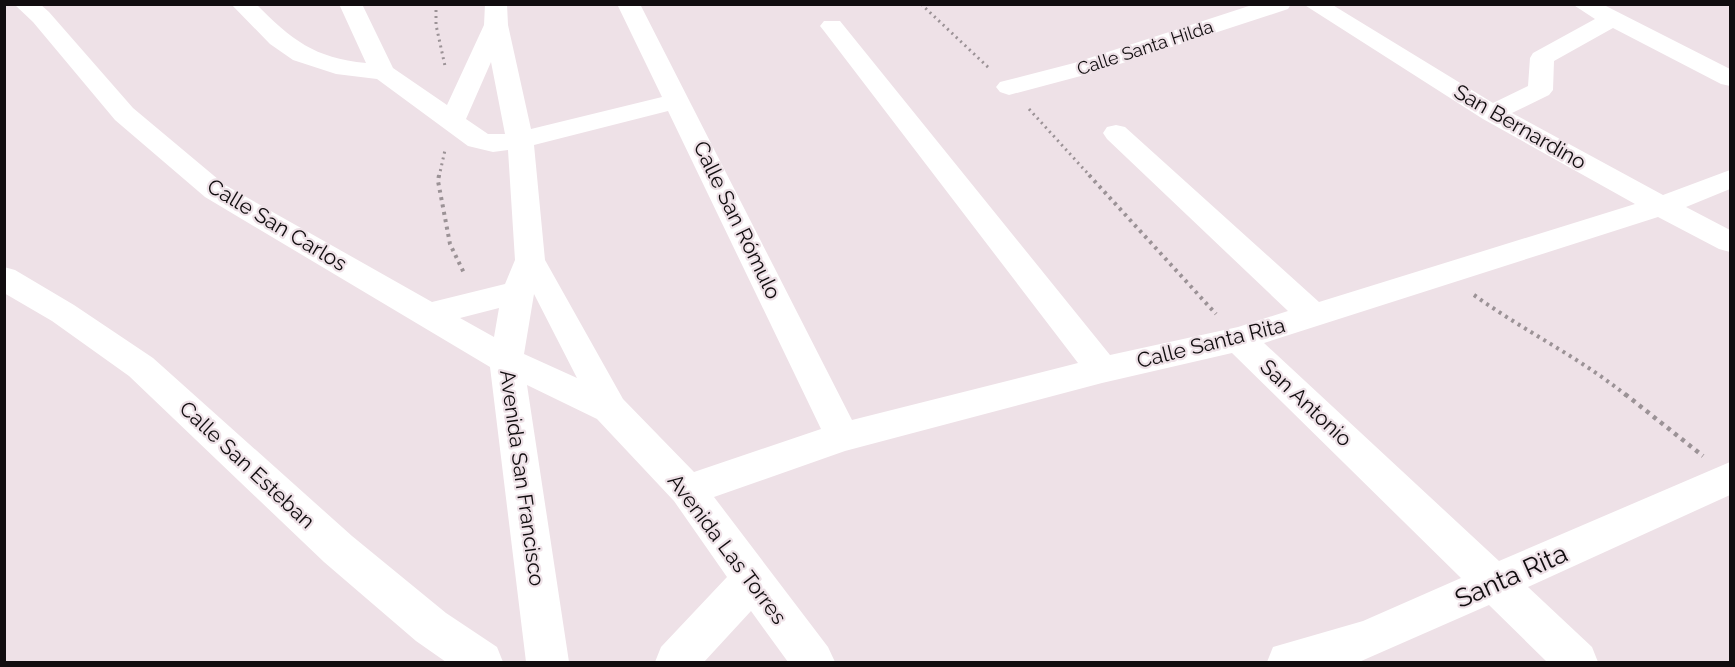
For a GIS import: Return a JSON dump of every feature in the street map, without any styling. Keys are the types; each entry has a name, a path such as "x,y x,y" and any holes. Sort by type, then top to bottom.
{"street":[{"name":"Calle San Carlos","path":"25,4 41,18 124,114 215,191 506,360 610,409"},
{"path":"242,4 289,48 301,55 357,71 383,72"},
{"path":"350,4 383,72 478,140 493,144 520,140 678,101"},
{"name":"Calle San Rómulo","path":"628,4 843,437"},
{"name":"Calle Santa Hilda","path":"1009,87 1083,68 1280,4"},
{"name":"San Bernardino","path":"1314,4 1492,113 1661,207 1731,242"},
{"path":"1583,4 1731,79"},
{"path":"453,120 496,15"},
{"name":"Avenida Las Torres","path":"496,15 520,140 527,200 530,260 570,330 610,409 687,490 813,663"},
{"path":"1492,113 1539,90 1542,58 1612,19"},
{"path":"832,26 1102,370"},
{"path":"1116,133 1314,316"},
{"name":"Calle Santa Rita","path":"687,490 843,437 1102,370 1238,339 1446,276 1661,207 1731,179"},
{"name":"Avenida San Francisco","path":"530,260 518,292 506,360 547,663"},
{"name":"Calle San Esteban","path":"4,278 63,313 141,367 338,549 431,627 482,663"},
{"path":"427,315 518,292"},
{"path":"551,381 570,330"},
{"name":"San Antonio","path":"1238,339 1496,583 1577,663"},
{"name":"Santa Rita","path":"1288,663 1366,640 1496,583 1721,470"},
{"path":"676,663 752,580"}],"path":[{"path":"436,4 436,25 451,97 453,120 438,181 450,244 479,302"},
{"path":"921,4 1009,87 1238,339"},
{"path":"1446,276 1516,325 1592,368 1721,470"}]}
